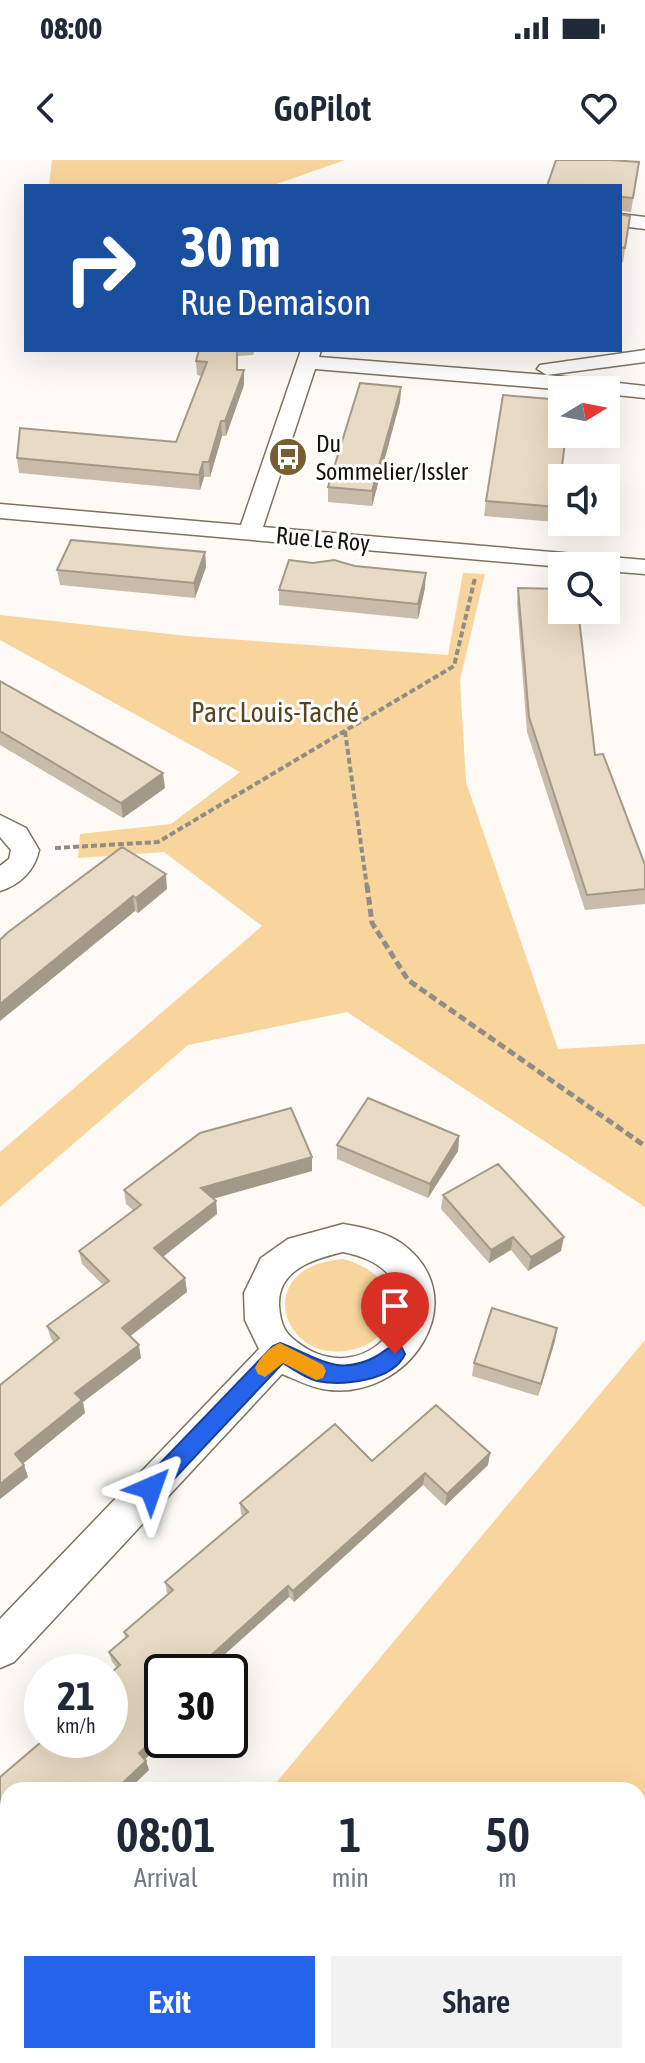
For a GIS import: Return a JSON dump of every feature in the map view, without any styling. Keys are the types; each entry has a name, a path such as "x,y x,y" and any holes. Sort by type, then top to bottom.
{"street":[{"path":"622,220 645,223"},
{"path":"250,532 309,356 478,377 505,377 645,392"},
{"path":"505,377 645,356"},
{"name":"Rue Le Roy","path":"0,511 645,567"},
{"path":"0,824 16,835 25,850 22,863 0,881"},
{"path":"343,1238 368,1243 390,1254 406,1270 417,1294 417,1319 409,1338 395,1354 377,1366 348,1374 317,1372 280,1352 266,1334 260,1313 261,1292 271,1270 286,1255 317,1240 343,1238"},
{"path":"0,1648 280,1352"}],"path":[{"path":"25,850 158,842 454,666 481,554"},
{"path":"345,731 372,923 408,980 645,1146"}],"green space":[{"path":"52,160 345,160 277,184 49,184"},
{"name":"Parc Louis-Taché","path":"463,573 485,574 460,680 466,782 558,1049 645,1044 645,1207 347,1012 188,1045 0,1207 0,1152 262,926 164,852 78,858 80,834 171,824 240,772 0,640 0,615 187,636 448,655"},
{"path":"343,1259 376,1275 390,1294 392,1304 390,1316 375,1339 354,1349 329,1351 309,1344 294,1331 286,1314 286,1296 295,1279 313,1266"},
{"path":"645,1340 645,1782 277,1782"}],"building":[{"path":"556,160 639,162 633,198 622,197 622,184 548,184"},
{"path":"622,214 630,216 625,248 622,247"},
{"path":"198,352 237,352 237,370 244,370 225,421 221,421 209,462 203,462 199,475 17,458 20,428 176,442 207,362 196,361"},
{"path":"360,383 401,387 372,491 328,487"},
{"path":"503,395 548,399 548,448 564,448 562,464 548,464 548,506 486,501"},
{"path":"71,540 205,552 194,583 57,570"},
{"path":"289,560 313,563 334,560 355,566 426,573 418,604 279,590"},
{"path":"518,588 548,589 548,624 580,624 595,755 603,754 645,865 645,889 587,895 529,717"},
{"path":"0,681 163,773 121,803 0,731"},
{"path":"122,847 166,874 136,898 133,896 0,1004 0,940"},
{"path":"368,1098 459,1136 430,1184 337,1145"},
{"path":"291,1108 312,1157 201,1188 216,1201 154,1248 185,1278 122,1328 139,1345 75,1393 82,1400 15,1454 24,1465 0,1484 0,1385 59,1338 47,1326 109,1281 79,1251 141,1205 124,1190 200,1133"},
{"path":"498,1164 564,1237 531,1257 513,1237 491,1250 443,1195"},
{"path":"492,1308 557,1328 541,1384 474,1363"},
{"path":"436,1405 490,1453 447,1494 425,1473 293,1591 288,1586 213,1654 144,1654 144,1748 139,1753 146,1761 124,1782 0,1782 0,1777 24,1757 128,1758 128,1654 109,1652 128,1636 124,1632 173,1590 165,1582 248,1512 240,1503 335,1424 372,1461"}],"slow traffic":[{"path":"265,1368 280,1352 303,1367 316,1371"}],"place":[{"name":"Du Sommelier/Issler","path":"288,457"}],"route":[{"path":"151,1488 280,1352 317,1372 348,1374 377,1366 395,1354"}]}
